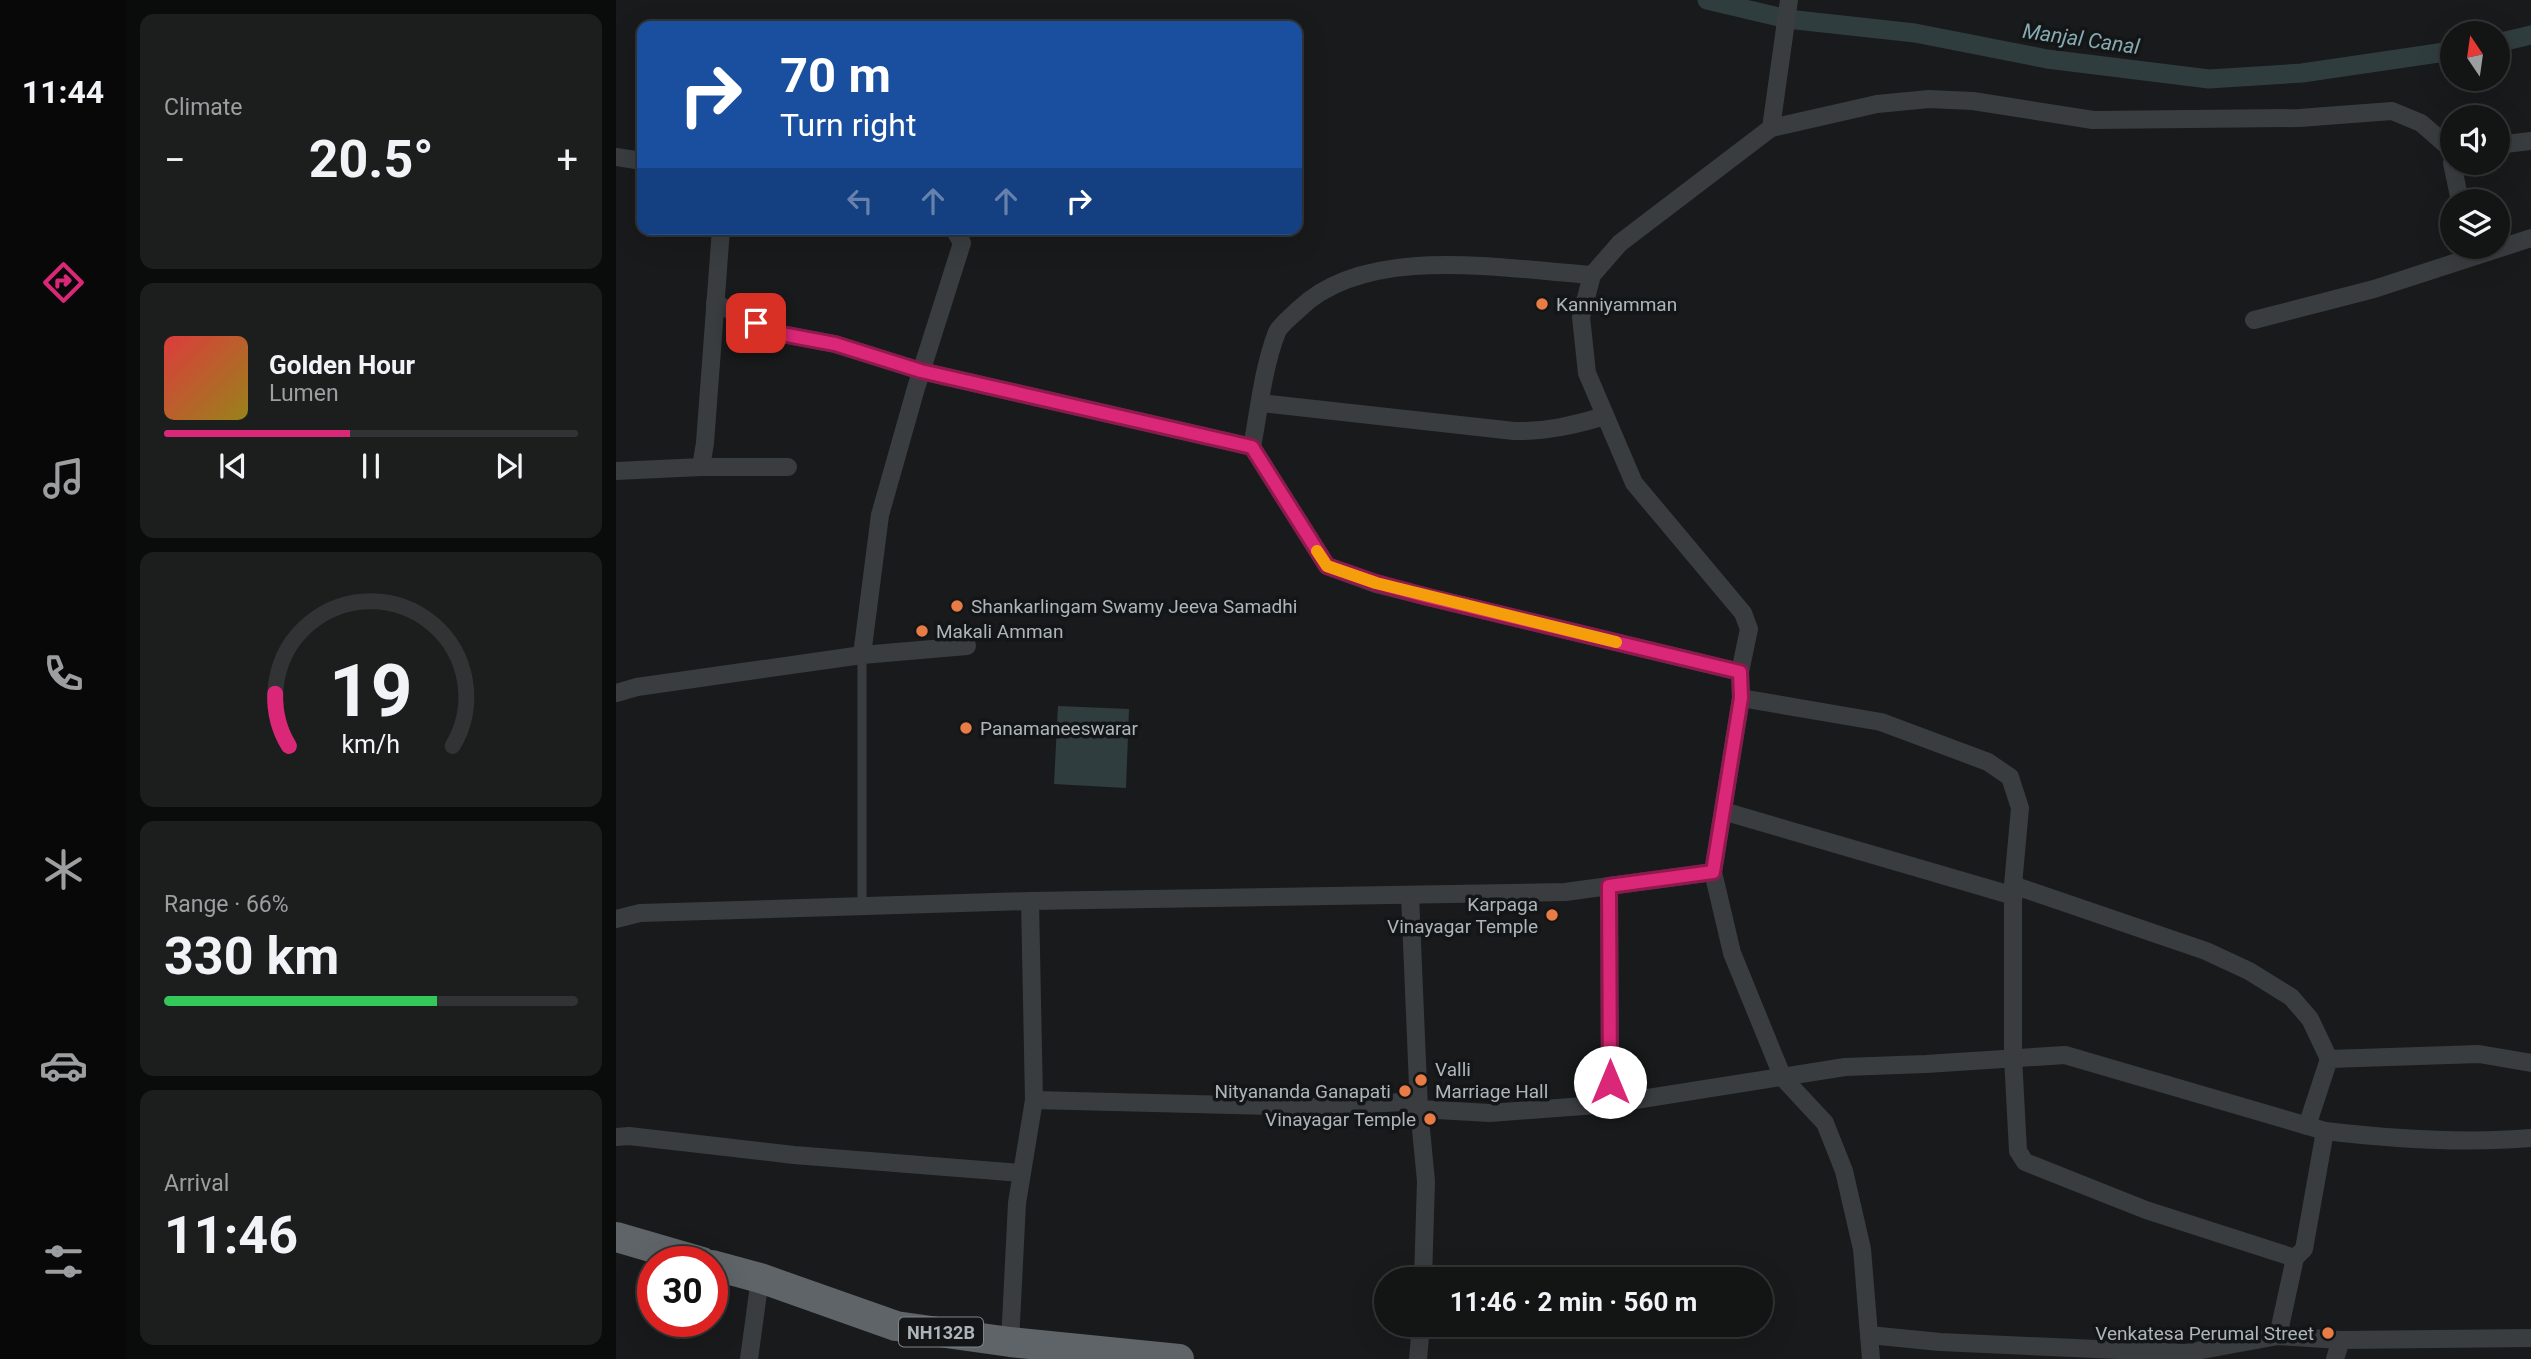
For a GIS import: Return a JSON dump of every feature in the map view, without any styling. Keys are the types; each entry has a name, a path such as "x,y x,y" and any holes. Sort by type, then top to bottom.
{"highway":[{"path":"616,1237 647,1246"},
{"name":"NH132B","path":"728,1269 896,1325 1010,1342 1179,1359"}],"street":[{"path":"1771,128 1789,0"},
{"path":"1871,1359 1862,1248 1844,1171 1825,1123 1783,1078 1732,953 1713,872 1741,698 1740,672 1749,629 1743,613 1633,483 1587,373 1581,317 1592,275 1619,243 1771,128 1877,104 1929,99 1973,102 2093,120 2299,118 2392,110 2421,123 2440,144"},
{"path":"2510,143 2531,141"},
{"path":"616,157 637,160"},
{"path":"701,467 721,235"},
{"path":"862,655 880,515 921,371 962,243 957,235"},
{"path":"2510,244 2531,239"},
{"path":"2254,320 2374,289 2454,259"},
{"path":"1592,275 1428,264 1384,268 1330,287 1312,297 1278,330 1252,447 1327,566 1428,597 1740,672"},
{"path":"715,303 776,333 835,344 921,371 1252,447"},
{"path":"1261,403 1539,432 1605,416"},
{"path":"616,471 788,467"},
{"path":"616,693 637,687 862,655 967,646"},
{"path":"1741,698 1881,722 1988,762 2010,777 2020,807 2014,890 2013,1057 2018,1151 2025,1162 2146,1210 2295,1258"},
{"path":"1723,811 2014,890 2206,951 2249,971 2291,998 2310,1019 2329,1059 2307,1126"},
{"path":"616,919 640,914 1030,901 1565,892 1713,872"},
{"path":"1609,886 1610,1104"},
{"path":"1410,895 1419,1109 1426,1181 1423,1267"},
{"path":"1010,1342 1017,1203 1034,1100 1030,901"},
{"path":"2329,1059 2479,1054 2531,1063"},
{"path":"1034,1100 1311,1107 1403,1102 1419,1109 1490,1113 1610,1104 1845,1067 2065,1055 2325,1131 2445,1141 2531,1138"},
{"path":"2278,1336 2295,1258 2304,1250 2325,1131"},
{"path":"616,1137 794,1156 1022,1173"},
{"path":"749,1359 760,1278"},
{"path":"1869,1335 1940,1342 2185,1353 2278,1336 2341,1340 2531,1338"},
{"path":"1418,1359 1420,1337"},
{"path":"2335,1359 2341,1340"}],"lane":[{"path":"862,655 862,906"}],"shaded area":[{"path":"1058,706 1129,709 1126,788 1054,784"}],"waterway":[{"name":"Manjal Canal","path":"1707,0 1787,19 1915,33 2047,59 2209,79 2302,73 2440,53"},
{"name":"Manjal Canal","path":"2510,40 2531,35"}],"slow traffic":[{"path":"1317,551 1327,566 1376,583 1616,642"}],"place":[{"name":"Kanniyamman","path":"1542,304"},
{"name":"Shankarlingam Swamy Jeeva Samadhi","path":"957,606"},
{"name":"Makali Amman","path":"922,631"},
{"name":"Panamaneeswarar","path":"966,728"},
{"name":"Karpaga Vinayagar Temple","path":"1552,915"},
{"name":"Valli Marriage Hall","path":"1421,1080"},
{"name":"Nityananda Ganapati","path":"1405,1091"},
{"name":"Vinayagar Temple","path":"1430,1119"},
{"name":"Venkatesa Perumal Street","path":"2328,1333"}],"route":[{"path":"756,323 776,333 835,344 921,371 1252,447 1327,566 1428,597 1740,672 1741,698 1713,872 1609,886 1610,1082"}]}
